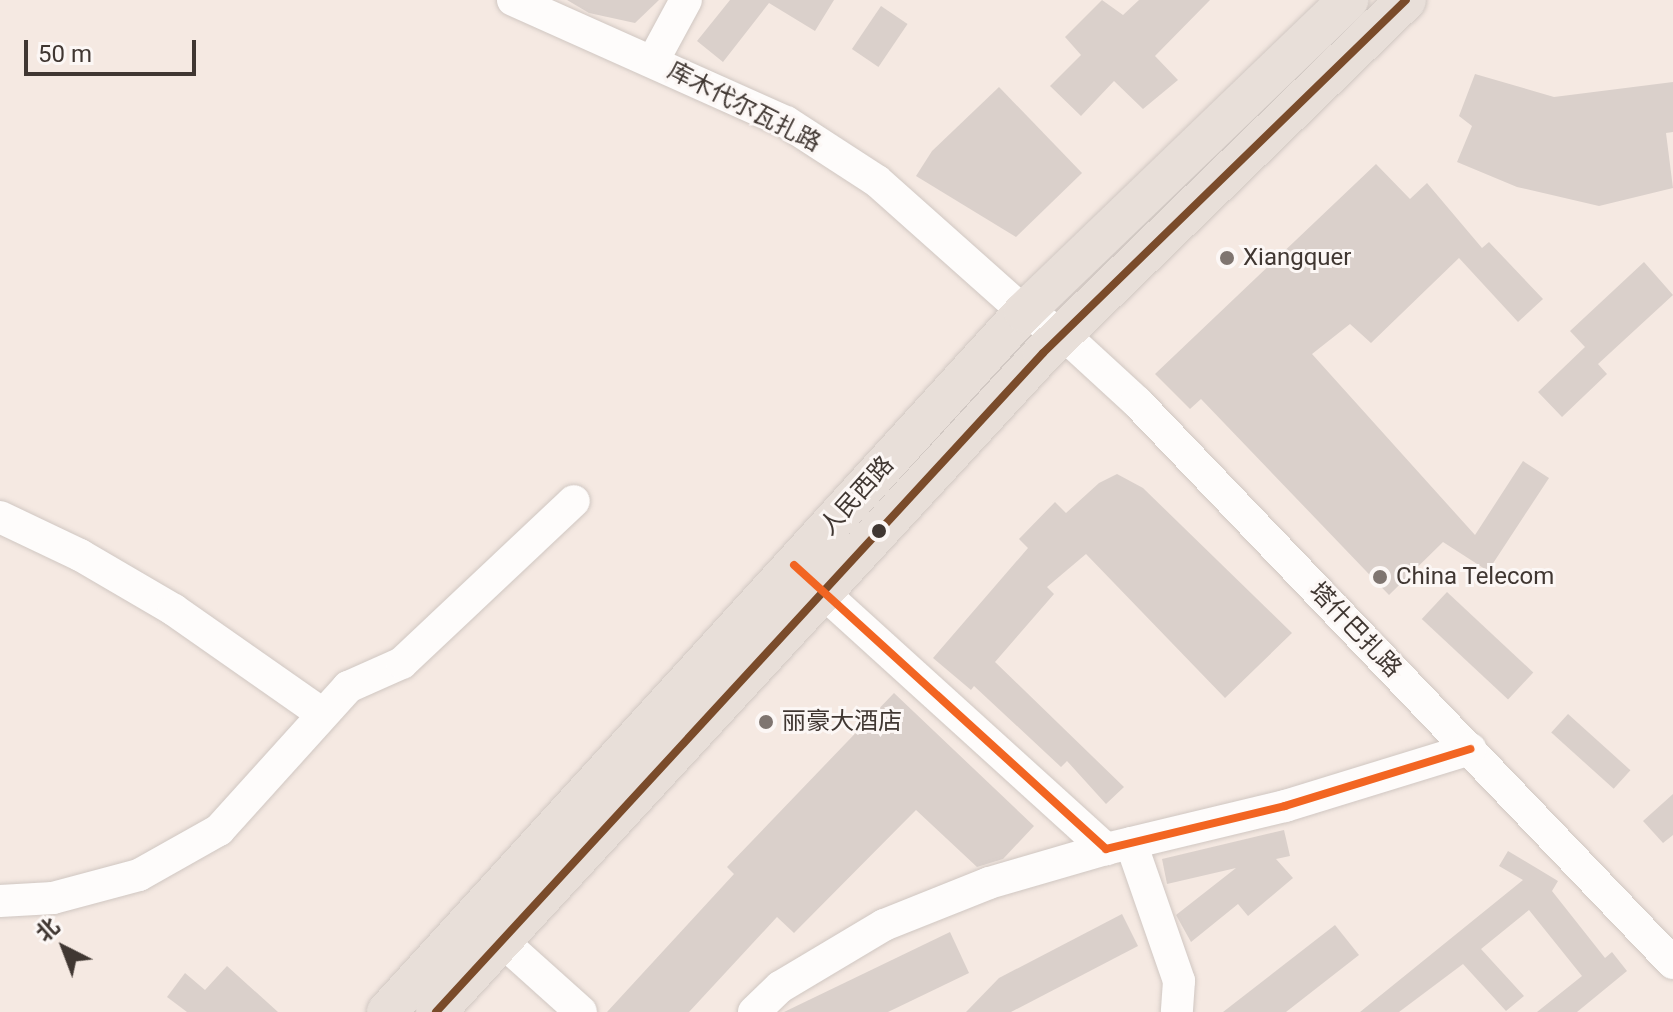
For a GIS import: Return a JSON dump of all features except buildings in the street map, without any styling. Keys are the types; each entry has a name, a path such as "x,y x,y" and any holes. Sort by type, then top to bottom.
{"main road":[{"name":"人民西路","path":"387,1012 1024,312 1348,0"},
{"name":"人民西路","path":"436,1012 1063,334 1406,0"}],"street":[{"name":"库木代尔瓦扎路","path":"513,0 786,122 877,181 1024,312"},
{"path":"653,61 686,0"},
{"name":"塔什巴扎路","path":"1024,312 1063,334 1137,402 1673,963"},
{"path":"0,901 53,898 139,875 219,830 321,713 348,687 402,663 574,501"},
{"path":"0,517 80,555 174,610 321,713"},
{"path":"794,565 1119,846 1179,981 1177,1012"},
{"path":"754,1012 780,987 884,925 989,883 1119,846 1285,806 1470,749"},
{"path":"502,941 581,1012"}],"transit line":[{"path":"436,1012 1043,353 1406,0"},
{"path":"794,565 1106,849 1285,806 1470,749"}],"place":[{"name":"Xiangquer","path":"1227,258"},
{"name":"China Telecom","path":"1380,577"},
{"name":"丽豪大酒店","path":"766,722"}]}
